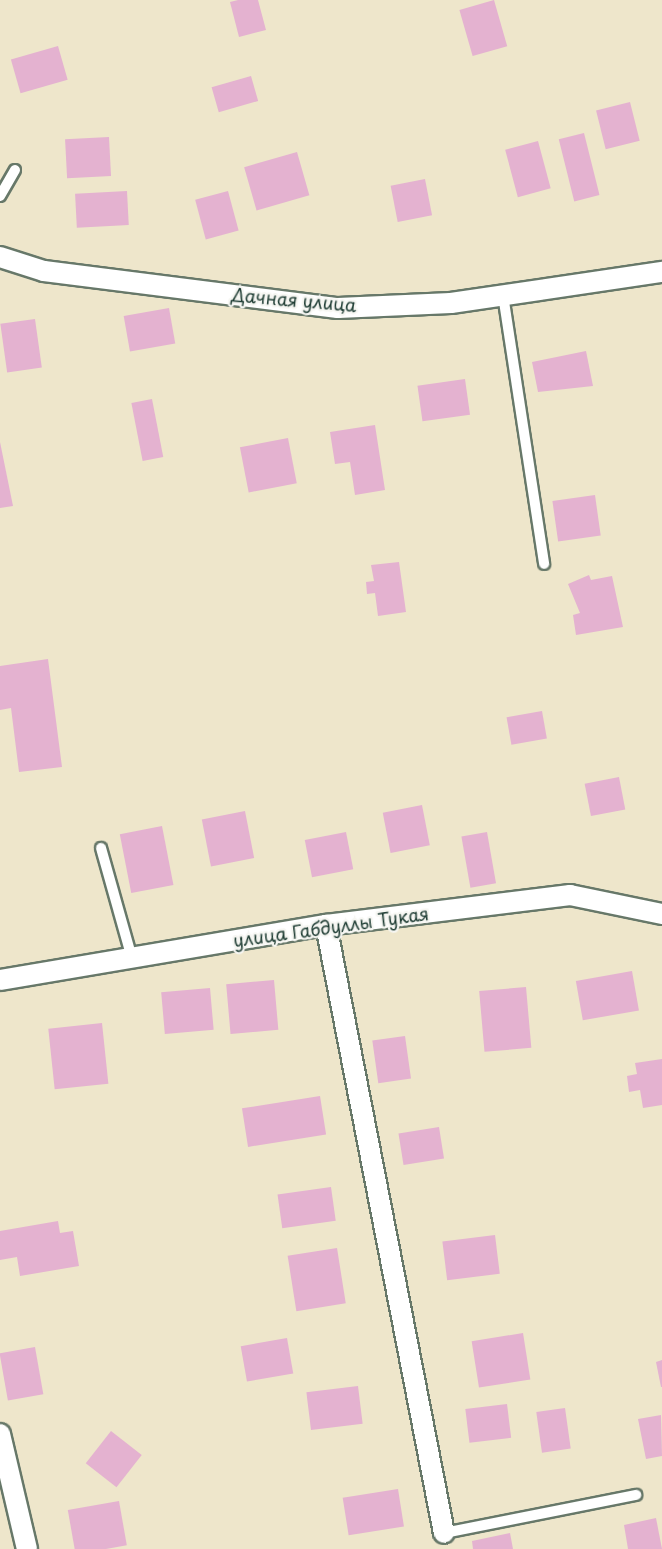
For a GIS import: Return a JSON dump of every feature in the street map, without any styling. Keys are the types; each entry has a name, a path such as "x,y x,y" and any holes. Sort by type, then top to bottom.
{"street":[{"name":"Дачная улица","path":"0,258 44,270 338,308 451,303 662,272"},
{"name":"улица Габдуллы Тукая","path":"0,980 326,925 570,895 662,914"},
{"path":"326,925 444,1533"},
{"path":"0,1434 27,1549"}],"lane":[{"path":"0,196 15,170"},
{"path":"503,295 544,564"},
{"path":"101,848 132,958"},
{"path":"444,1533 636,1496"}],"building":[{"path":"258,0 266,30 239,37 230,2"},
{"path":"494,0 507,46 473,56 459,10"},
{"path":"58,46 68,80 21,93 11,60"},
{"path":"251,76 258,101 219,112 212,87"},
{"path":"630,102 640,141 606,149 596,110"},
{"path":"584,133 599,195 574,201 559,139"},
{"path":"109,137 111,176 67,178 65,139"},
{"path":"538,141 551,188 518,197 505,150"},
{"path":"297,152 309,195 257,210 244,167"},
{"path":"425,179 432,215 398,222 391,186"},
{"path":"127,191 129,225 77,228 75,194"},
{"path":"228,191 239,231 206,239 195,200"},
{"path":"169,308 175,343 130,351 124,316"},
{"path":"35,319 42,368 7,372 0,324"},
{"path":"586,351 593,386 538,392 532,362"},
{"path":"465,379 470,415 422,421 417,386"},
{"path":"152,399 163,457 143,461 131,403"},
{"path":"375,425 385,490 355,495 350,462 335,464 330,432"},
{"path":"288,438 297,483 249,493 240,447"},
{"path":"0,442 13,506 0,508"},
{"path":"595,495 601,536 558,542 552,501"},
{"path":"399,562 406,612 378,616 375,593 367,594 366,582 374,581 371,565"},
{"path":"589,575 591,580 612,576 623,627 576,635 573,615 580,613 568,584"},
{"path":"48,659 62,767 19,772 11,708 0,710 0,666"},
{"path":"542,711 547,739 511,745 507,717"},
{"path":"619,777 625,809 591,816 585,784"},
{"path":"422,805 430,845 391,853 383,813"},
{"path":"245,811 254,858 211,867 202,819"},
{"path":"162,826 173,885 131,893 120,834"},
{"path":"346,832 353,869 312,877 305,840"},
{"path":"487,832 496,883 470,888 461,837"},
{"path":"632,971 639,1010 583,1020 576,981"},
{"path":"274,980 278,1030 231,1034 226,984"},
{"path":"526,987 531,1048 484,1052 479,991"},
{"path":"210,988 214,1030 165,1034 161,992"},
{"path":"102,1023 108,1084 55,1089 48,1029"},
{"path":"405,1036 411,1079 378,1083 372,1041"},
{"path":"662,1059 662,1105 643,1108 640,1090 629,1092 627,1076 637,1074 635,1063"},
{"path":"320,1096 326,1135 248,1147 242,1108"},
{"path":"439,1127 444,1159 404,1165 399,1133"},
{"path":"331,1187 336,1221 282,1228 278,1195"},
{"path":"58,1221 60,1233 73,1231 79,1266 20,1276 17,1257 0,1260 0,1231"},
{"path":"495,1235 500,1274 447,1280 442,1241"},
{"path":"337,1248 346,1303 296,1311 288,1256"},
{"path":"523,1333 530,1379 479,1388 472,1341"},
{"path":"287,1338 293,1373 247,1382 241,1346"},
{"path":"35,1347 43,1394 8,1401 0,1353"},
{"path":"662,1360 662,1387 661,1387 656,1362"},
{"path":"358,1386 363,1424 311,1430 306,1392"},
{"path":"507,1404 511,1438 469,1443 465,1409"},
{"path":"565,1408 571,1449 542,1453 536,1412"},
{"path":"661,1415 662,1456 646,1459 638,1419"},
{"path":"111,1431 142,1455 116,1487 86,1463"},
{"path":"398,1489 404,1527 349,1535 343,1498"},
{"path":"119,1501 127,1545 106,1549 75,1549 68,1510"},
{"path":"656,1518 662,1549 628,1549 624,1525"},
{"path":"510,1533 513,1549 473,1549 472,1541"}]}
